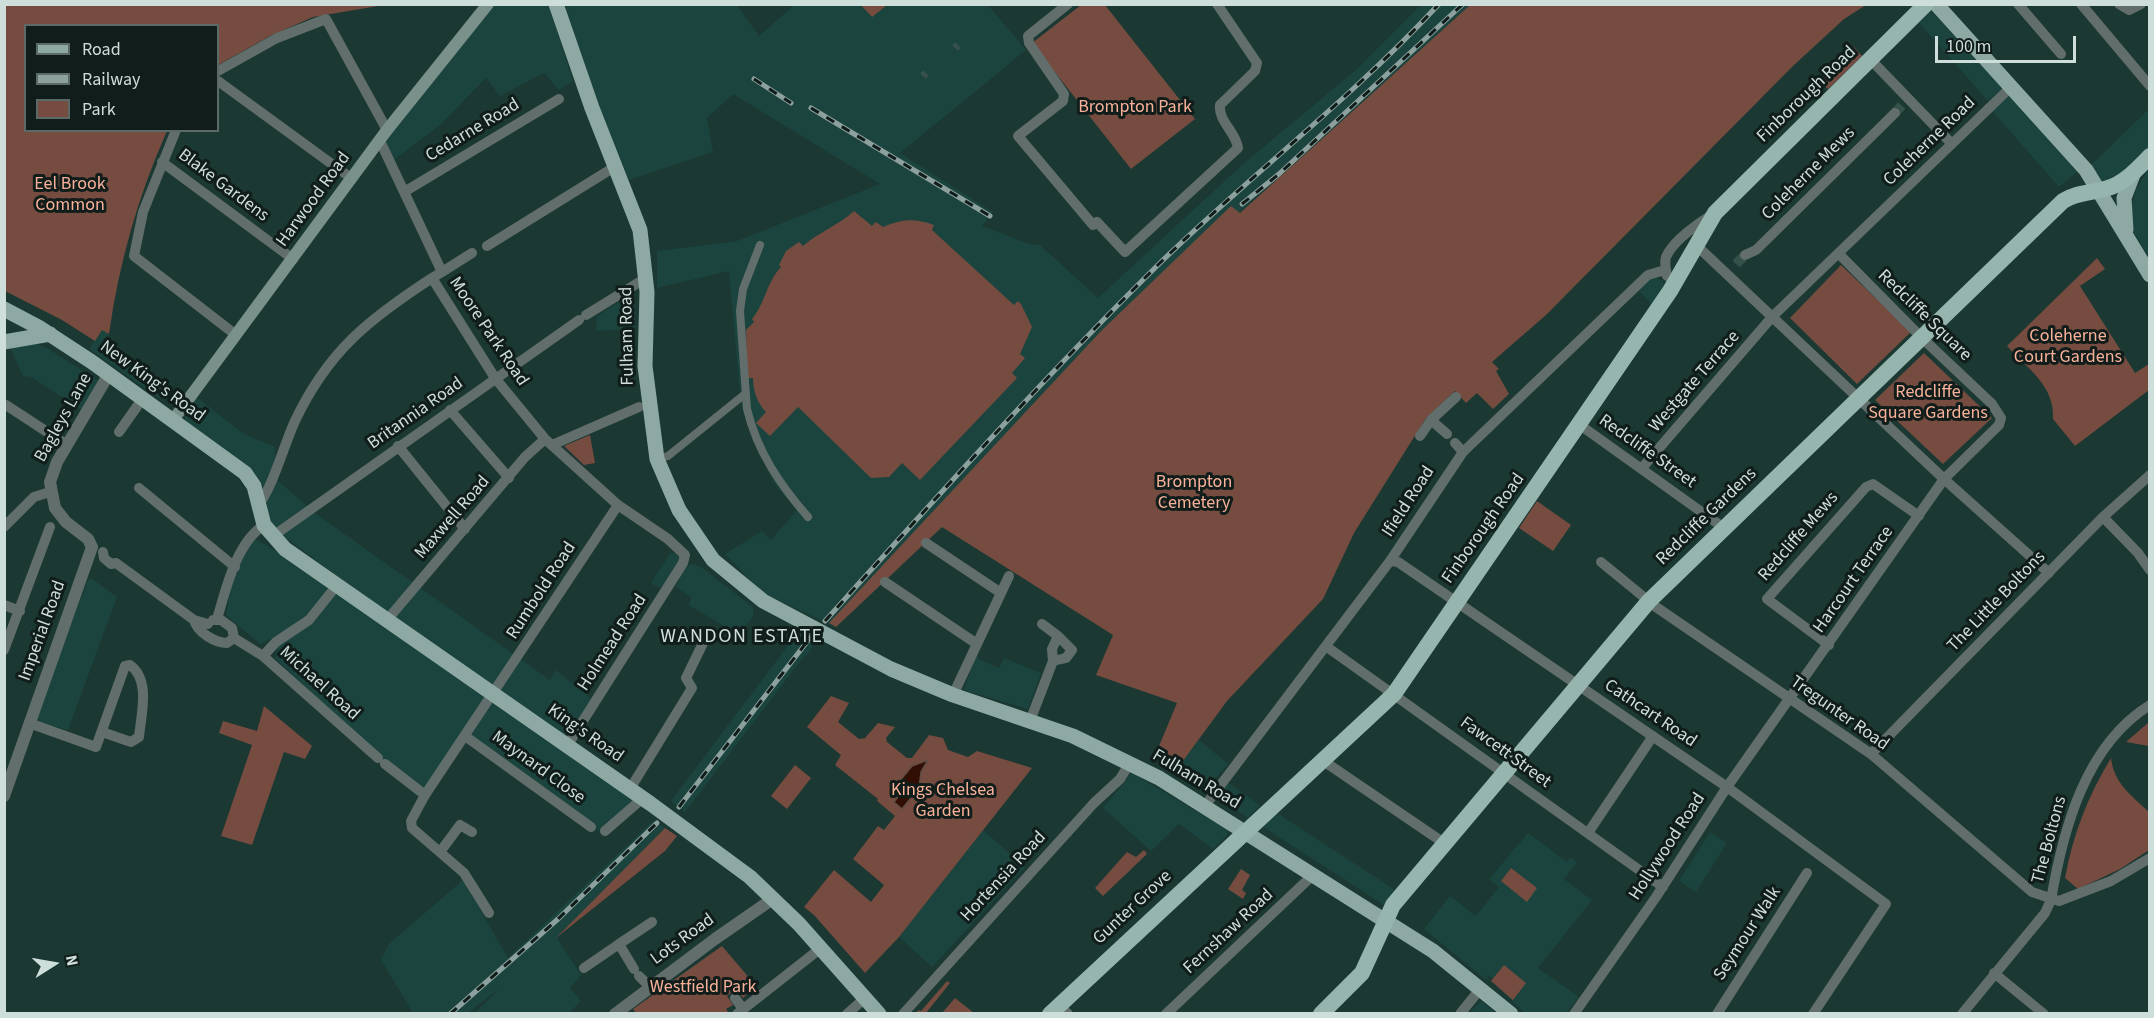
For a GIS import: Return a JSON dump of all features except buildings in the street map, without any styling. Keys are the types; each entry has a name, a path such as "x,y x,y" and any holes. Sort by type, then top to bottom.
{"highway":[{"name":"Finborough Road","path":"1244,831 1394,694 1670,291 1715,213 1926,4"},
{"name":"Redcliffe Gardens","path":"1321,1014 1362,973 1393,904 1505,774 1648,601 2063,201 2072,196 2112,187 2134,172 2150,156"},
{"name":"Gunter Grove","path":"1059,1011 1244,831"}],"main road":[{"name":"Harwood Road","path":"173,420 387,130 488,4"},
{"name":"Fulham Road","path":"555,4 592,108 640,230 646,278 645,366 657,459 679,510 713,560 763,601 801,619 809,618 829,629 831,635 891,669 953,695 1030,721 1130,763 1314,874 1433,951 1510,1014"},
{"path":"1936,4 2082,165 2150,275"},
{"path":"2131,246 2123,209 2134,172"},
{"name":"New King's Road","path":"4,309 50,334 245,473 254,486 258,505"},
{"path":"4,335 21,319"},
{"path":"4,342 50,334"},
{"path":"258,505 268,530"},
{"name":"King's Road","path":"268,530 285,549 687,829 774,898 879,1014"}],"street":[{"path":"1068,4 1028,36 1029,44 1064,94 1063,101 1018,136 1093,225 1097,222 1125,252 1238,148 1236,139 1220,114 1220,105 1255,71 1257,63 1217,4"},
{"path":"2018,4 2061,54"},
{"path":"2081,4 2150,86"},
{"path":"2120,4 2129,10 2141,4"},
{"path":"219,70 277,38 326,19 387,130"},
{"path":"1871,60 1906,102 1952,144"},
{"path":"219,82 351,178"},
{"name":"Coleherne Road","path":"1839,254 2011,87"},
{"name":"Cedarne Road","path":"404,192 559,99"},
{"name":"Coleherne Mews","path":"1745,255 1756,250 1895,113"},
{"path":"175,132 143,212 134,256 236,335"},
{"name":"Moore Park Road","path":"380,141 404,192 437,274 495,378 549,442 618,505 675,545 686,557"},
{"name":"Blake Gardens","path":"162,162 293,259"},
{"path":"487,246 616,166"},
{"name":"Finborough Road","path":"1665,270 1668,254 1695,226 1715,213"},
{"path":"1696,245 1944,479 2049,573"},
{"path":"760,246 742,289 740,311 745,394 751,423 772,469 781,486 808,517"},
{"path":"258,505 266,494 278,460 310,392 349,339 387,308 472,253"},
{"path":"1772,317 1839,254"},
{"name":"Redcliffe Square","path":"1839,254 1920,337 2001,414 1998,425 1944,479"},
{"path":"1728,274 1736,264"},
{"path":"1665,270 1670,291"},
{"name":"Ifield Road","path":"1204,807 1390,561 1463,453 1648,275 1665,270"},
{"name":"Britannia Road","path":"211,625 248,542 398,446 583,318 646,278"},
{"name":"Westgate Terrace","path":"1642,468 1772,317"},
{"name":"Bagleys Lane","path":"4,527 34,497 50,492 52,472 109,375"},
{"path":"657,459 668,456 745,394"},
{"path":"1420,436 1431,420 1456,397"},
{"path":"119,432 142,398"},
{"path":"6,405 67,445"},
{"name":"Maxwell Road","path":"387,620 509,478 549,442 639,407"},
{"path":"450,410 509,478"},
{"path":"1431,420 1447,434"},
{"name":"Redcliffe Street","path":"1580,425 1724,528"},
{"path":"1455,442 1463,453"},
{"path":"398,446 465,529"},
{"name":"The Little Boltons","path":"1871,754 2103,517 2150,475"},
{"name":"Harcourt Terrace","path":"1790,699 1944,479"},
{"name":"Redcliffe Mews","path":"1829,645 1767,599 1866,486 1873,484 1918,516"},
{"path":"139,488 235,567"},
{"path":"50,492 55,508 61,517 88,539 108,561 116,563 194,620 232,628 234,638 223,644 211,625"},
{"name":"Rumbold Road","path":"440,852 412,828 411,821 424,795 494,694 618,505"},
{"path":"2103,517 2138,552 2150,570"},
{"path":"4,650 50,527"},
{"path":"926,543 1001,593"},
{"name":"Imperial Road","path":"4,796 29,723 98,550"},
{"name":"Holmead Road","path":"567,746 686,557"},
{"name":"Cathcart Road","path":"1390,561 1398,562 1653,736 1886,904 1813,1014"},
{"name":"Tregunter Road","path":"1601,562 1648,601 1871,754 2032,892 2051,900"},
{"path":"953,695 1009,576"},
{"path":"885,582 977,644"},
{"path":"263,656 276,642 309,620 337,585"},
{"path":"4,605 20,611"},
{"path":"1042,624 1072,650 1066,658 1053,662"},
{"path":"630,789 692,687 686,678 708,633"},
{"path":"1030,721 1053,662 1052,649 1058,636"},
{"name":"Michael Road","path":"234,638 263,656 381,761 424,795"},
{"name":"Fawcett Street","path":"1327,647 1663,887"},
{"path":"29,723 96,747 125,666 130,665 136,669 143,683 139,737 131,742 102,732"},
{"name":"Hollywood Road","path":"1574,1014 1790,699"},
{"name":"The Boltons","path":"2150,705 2116,736 2090,772 2066,830 2051,900 2070,897 2111,881 2150,858"},
{"name":"Maynard Close","path":"465,736 591,827"},
{"path":"1588,833 1653,736"},
{"path":"1322,760 1444,843"},
{"name":"Hortensia Road","path":"903,1014 1080,819 1120,779 1130,763"},
{"path":"605,831 647,801"},
{"path":"472,832 460,825 440,852 464,873 489,913"},
{"name":"Seymour Walk","path":"1717,1014 1807,873"},
{"name":"Fernshaw Road","path":"1166,1014 1314,874"},
{"name":"Lots Road","path":"615,1014 774,898"},
{"path":"1962,1014 2036,924 2051,900"},
{"path":"584,968 652,922"},
{"path":"619,944 650,987"},
{"path":"735,998 740,1011 821,948"},
{"path":"1994,973 2044,1014"},
{"path":"1460,1014 1481,988"},
{"path":"847,1014 865,998"}],"shaded area":[{"path":"494,5 549,5 573,81 559,90 544,73 500,96 486,78 440,125 394,160 386,145 388,137"},
{"path":"565,5 737,5 759,36 794,5 988,5 1026,50 900,153 993,212 982,226 1029,244 1040,245 1098,298 1243,164 1356,70 1421,5 1470,5 1239,213 943,529 941,528 836,627 762,593 725,554 762,531 771,540 797,510 773,482 741,404 729,271 657,288 657,251 737,241 880,184 733,94 707,118 713,152 629,180 599,107"},
{"path":"1931,11 2003,88 1988,101 1919,23"},
{"path":"2010,95 2078,171 2059,187 1992,111"},
{"path":"2149,109 2149,150 2117,179 2102,182 2090,166"},
{"path":"2149,168 2150,252 2147,254 2134,233 2131,208 2136,189"},
{"path":"1653,277 1663,281 1664,288 1653,306 1639,291"},
{"path":"632,301 635,303 635,329 596,331 597,316 619,302"},
{"path":"102,329 109,334 107,349 166,388 160,399 89,349"},
{"path":"31,342 47,348 107,386 89,415 31,377 23,376 9,345"},
{"path":"195,396 244,434 275,447 276,479 315,513 550,680 556,670 591,698 569,735 562,736 441,653 267,524 267,492 255,475 185,427 185,411"},
{"path":"256,539 326,582 327,590 306,621 260,644 226,615 234,572 248,545"},
{"path":"671,552 679,556 679,560 661,587 658,587 651,583"},
{"path":"692,564 701,567 753,607 753,616 739,635 689,605 691,597 676,587 682,571"},
{"path":"91,578 117,597 68,730 40,722 36,716 87,582"},
{"path":"334,593 343,594 486,693 487,700 427,789 421,791 345,725 275,658 279,643 306,628"},
{"path":"801,628 817,637 807,656 805,655 685,812 671,801"},
{"path":"976,654 980,660 999,668 1004,658 1041,673 1028,709 964,690"},
{"path":"497,701 636,801 636,811 605,835 473,737 472,732 491,702"},
{"path":"1199,740 1228,764 1206,789 1175,770"},
{"path":"928,760 921,772 919,788 902,809 894,802 900,794 898,783 912,766"},
{"path":"1132,773 1228,830 1227,835 1213,849 1179,824 1151,851 1103,808"},
{"path":"1227,782 1260,805 1248,818 1217,796"},
{"path":"1274,811 1395,890 1384,905 1260,825"},
{"path":"654,820 665,828 557,938 581,975 570,988 581,1001 569,1013 475,1013 501,987 468,1013 413,1013 381,960 389,944 463,880 508,958"},
{"path":"983,830 1025,867 932,967 899,937"},
{"path":"1710,832 1727,843 1696,892 1679,881"},
{"path":"1528,833 1567,862 1570,857 1577,862 1564,879 1592,900 1538,968 1579,997 1566,1013 1525,1013 1491,981 1493,979 1489,976 1486,980 1424,929 1450,896 1476,916 1499,887 1489,879"},
{"path":"1481,1001 1496,1013 1469,1013"}],"green space":[{"name":"Eel Brook Common","path":"4,5 384,5 313,17 270,36 219,64 219,24 24,24 24,132 167,132 147,180 131,230 118,281 109,334 102,330 95,341 62,320 5,291"},
{"path":"861,5 887,5 872,17"},
{"name":"Brompton Park","path":"1081,5 1105,5 1195,119 1131,169 1032,43"},
{"name":"Brompton Cemetery","path":"1470,5 1866,5 1844,19 1793,66 1546,315 1492,362 1499,369 1496,371 1509,394 1493,409 1477,393 1466,403 1455,391 1426,418 1354,533 1323,599 1227,701 1177,769 1167,759 1154,758 1177,703 1096,675 1113,635 942,527 836,627 829,623 1101,331 1231,206 1240,213"},
{"path":"1854,47 1862,56 1828,89 1819,81"},
{"path":"854,211 872,226 876,222 883,227 908,220 934,225 932,230 1014,305 1018,301 1021,304 1032,327 1020,354 1025,358 1012,373 1017,378 920,480 902,463 889,477 871,478 798,407 770,436 756,423 766,412 756,396 753,378 747,378 746,330 754,322 752,319 781,267 779,265 786,251 799,242 803,246"},
{"name":"Coleherne Court Gardens","path":"2097,258 2105,269 2080,286 2135,373 2149,364 2149,390 2075,446 2053,419 2050,397 2045,387 2007,346"},
{"path":"1841,265 1911,332 1857,384 1790,318"},
{"name":"Redcliffe Square Gardens","path":"1924,353 1992,418 1943,464 1875,400"},
{"path":"590,435 595,463 584,465 564,446"},
{"path":"1537,501 1571,525 1553,551 1519,528"},
{"name":"Kings Chelsea Garden","path":"831,696 849,703 838,722 859,739 865,738 878,723 895,727 886,738 887,742 907,758 912,758 929,735 943,738 948,750 968,757 977,751 1032,768 899,937 865,973 814,915 804,907 834,870 871,902 884,885 853,859 878,826 884,830 895,816 877,801 878,799 835,765 841,755 807,727"},
{"path":"264,706 312,746 305,759 284,752 252,845 221,836 252,745 219,733 223,721 257,731"},
{"path":"2149,722 2149,746 2126,742"},
{"path":"2111,758 2120,782 2130,795 2149,812 2149,850 2120,869 2078,889 2065,878 2072,846 2082,816"},
{"path":"795,765 811,778 787,809 771,796"},
{"path":"665,828 677,836 665,851 556,938"},
{"path":"1144,850 1147,854 1103,896 1095,888 1127,852 1136,857"},
{"path":"1511,868 1537,888 1527,902 1501,881"},
{"path":"1241,869 1250,875 1242,890 1246,893 1243,899 1228,889"},
{"name":"Westfield Park","path":"722,946 756,986 743,998 736,989 727,996 733,1005 726,1009 729,1013 636,1013 633,1009"},
{"path":"1504,965 1526,983 1513,1000 1491,981"},
{"path":"947,981 950,983 926,1013 915,1013 921,1011"},
{"path":"955,998 974,1013 942,1013"}],"tunnel":[{"path":"955,48 958,45"},
{"path":"923,76 926,73"},
{"path":"1895,113 1903,104"},
{"path":"1736,264 1745,255"}],"railway":[{"path":"825,621 991,438 1119,304 1197,228 1338,103 1439,4"},
{"path":"1242,204 1279,174 1463,4"},
{"path":"754,79 791,103"},
{"path":"811,108 990,216"},
{"path":"679,807 813,634"},
{"path":"450,1014 558,919 657,823"}],"district":[{"name":"WANDON ESTATE","path":"742,638"}]}
